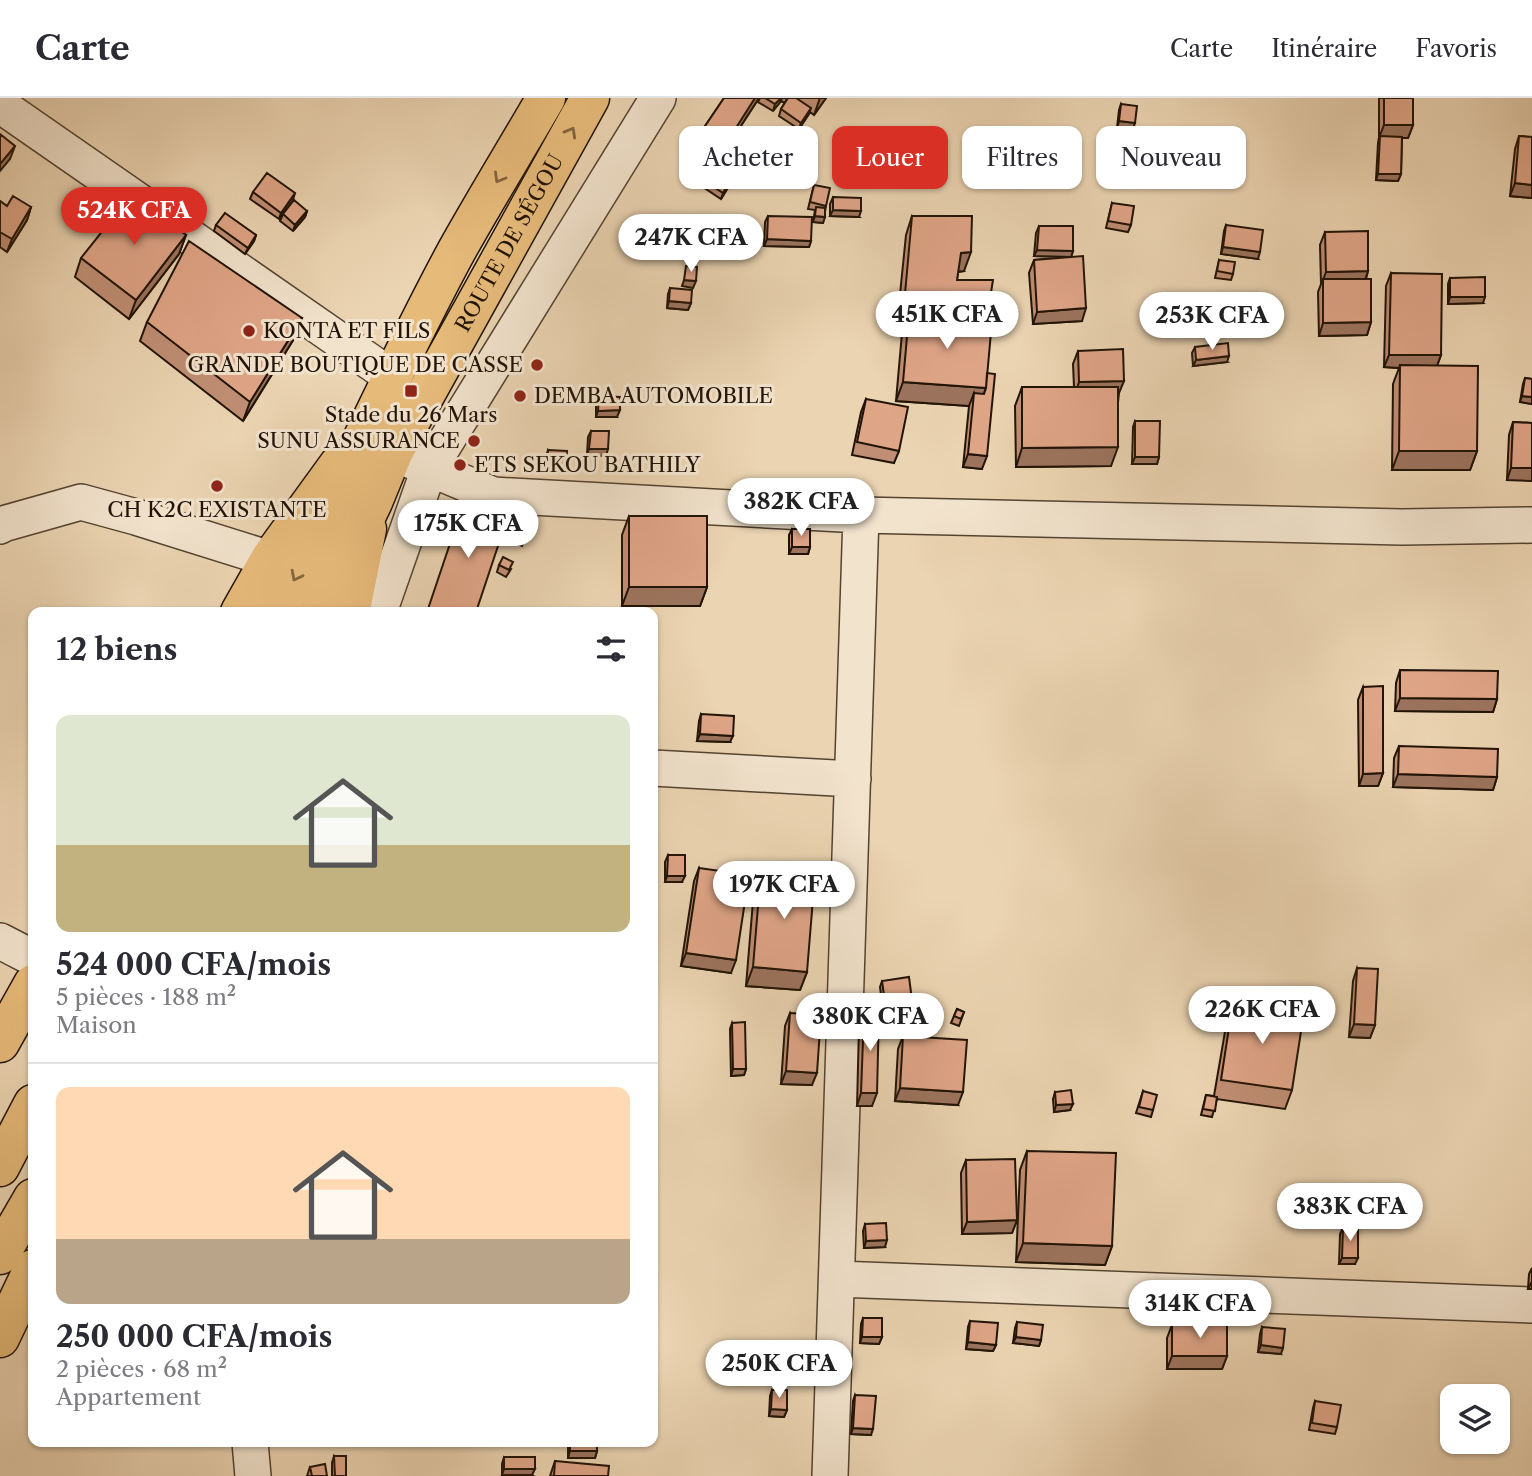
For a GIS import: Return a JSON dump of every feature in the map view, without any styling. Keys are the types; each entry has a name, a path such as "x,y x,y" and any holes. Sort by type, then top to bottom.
{"main road":[{"name":"ROUTE DE SÉGOU","path":"321,607 330,550 370,423 458,249 546,98"},
{"name":"ROUTE DE SÉGOU","path":"351,607 373,502 393,453 590,98"},
{"name":"ROUTE DE SÉGOU","path":"243,607 270,559 370,423"},
{"name":"ROUTE DE SÉGOU","path":"282,607 373,502"},
{"path":"0,1043 28,993"},
{"path":"0,1167 28,1114"},
{"path":"0,1255 28,1207"},
{"path":"0,1311 28,1275"},
{"path":"0,1338 28,1279"}],"street":[{"path":"381,607 429,469 658,98"},
{"path":"0,105 392,377"},
{"path":"393,453 493,495 861,515 1402,527 1532,525"},
{"path":"0,526 81,502 270,559"},
{"path":"830,1476 861,515"},
{"path":"658,768 853,779"},
{"path":"0,941 28,955"},
{"path":"837,1279 1532,1306"},
{"path":"250,1447 253,1476"}],"building":[{"path":"724,98 755,98 737,126 705,126"},
{"path":"765,98 781,98 775,104"},
{"path":"788,98 796,98 811,108 801,123 781,109"},
{"path":"1384,98 1413,98 1413,125 1384,125"},
{"path":"1121,104 1137,106 1135,123 1119,121"},
{"path":"0,134 15,146 0,164"},
{"path":"1380,136 1402,137 1401,174 1378,174"},
{"path":"1519,136 1532,137 1532,185 1515,183"},
{"path":"267,173 295,193 281,213 253,192"},
{"path":"818,186 830,188 826,206 810,202 813,189 818,189"},
{"path":"132,194 186,235 136,300 81,258"},
{"path":"13,196 31,207 12,239 0,232 0,201 7,206"},
{"path":"833,197 861,198 861,211 833,210"},
{"path":"294,200 307,211 295,225 283,214"},
{"path":"1112,203 1134,206 1131,225 1108,221"},
{"path":"816,207 825,208 825,217 815,216"},
{"path":"225,213 256,235 248,248 216,225"},
{"path":"768,216 812,217 811,241 767,239"},
{"path":"912,216 972,216 971,252 961,253 957,280 993,280 989,305 904,305"},
{"path":"1226,225 1263,230 1260,252 1223,247"},
{"path":"1039,226 1073,226 1073,251 1037,250"},
{"path":"1368,231 1368,271 1326,272 1325,232"},
{"path":"189,241 302,318 250,402 147,322"},
{"path":"1083,256 1086,308 1037,312 1034,260"},
{"path":"1219,260 1235,262 1233,274 1217,271"},
{"path":"686,266 697,267 696,281 684,280"},
{"path":"1391,273 1442,274 1441,355 1389,355"},
{"path":"1485,277 1485,297 1450,297 1450,278"},
{"path":"1323,279 1371,279 1371,322 1323,323"},
{"path":"670,288 692,290 691,303 669,301"},
{"path":"909,314 992,321 986,388 903,382"},
{"path":"1228,343 1229,356 1196,360 1195,347"},
{"path":"1123,349 1124,381 1079,382 1078,351"},
{"path":"1400,365 1478,366 1477,451 1399,451"},
{"path":"987,373 995,374 987,456 968,454 974,393 984,394"},
{"path":"1525,378 1532,379 1532,397 1522,396"},
{"path":"1022,387 1118,387 1118,447 1022,448"},
{"path":"599,396 620,397 620,410 598,411"},
{"path":"866,399 908,407 899,451 857,442"},
{"path":"1135,421 1160,421 1159,457 1135,457"},
{"path":"1513,422 1532,423 1532,468 1511,468"},
{"path":"591,431 609,431 608,449 589,449"},
{"path":"548,450 567,451 566,466 547,466"},
{"path":"464,502 508,516 478,607 429,607"},
{"path":"629,516 707,516 707,587 629,587"},
{"path":"519,518 531,523 524,540 512,535"},
{"path":"792,529 810,529 810,547 792,547"},
{"path":"503,557 513,562 509,570 499,565"},
{"path":"1400,670 1498,671 1497,699 1400,698"},
{"path":"1383,686 1383,773 1363,774 1363,687"},
{"path":"701,714 734,716 733,736 700,734"},
{"path":"1399,746 1498,749 1497,777 1398,774"},
{"path":"668,855 685,855 685,876 667,876"},
{"path":"699,868 749,875 736,960 686,953"},
{"path":"761,870 815,874 807,972 753,967"},
{"path":"1357,968 1378,969 1375,1025 1354,1024"},
{"path":"909,977 912,1000 885,1003 882,981"},
{"path":"1233,1001 1304,1012 1292,1090 1221,1080"},
{"path":"957,1009 964,1012 961,1019 954,1016"},
{"path":"790,1013 821,1015 817,1073 786,1071"},
{"path":"864,1013 879,1013 877,1093 861,1093"},
{"path":"745,1022 746,1069 733,1069 732,1023"},
{"path":"903,1036 967,1040 963,1092 900,1088"},
{"path":"1071,1090 1073,1104 1056,1105 1055,1092"},
{"path":"1143,1091 1157,1095 1153,1110 1139,1107"},
{"path":"1206,1095 1217,1097 1215,1111 1203,1109"},
{"path":"1027,1151 1116,1153 1112,1246 1023,1243"},
{"path":"1015,1159 1017,1220 967,1222 966,1160"},
{"path":"886,1223 887,1240 866,1241 865,1224"},
{"path":"1343,1228 1358,1228 1358,1258 1342,1258"},
{"path":"863,1318 882,1318 882,1337 862,1337"},
{"path":"970,1321 998,1323 996,1345 968,1342"},
{"path":"1017,1322 1043,1325 1041,1340 1016,1337"},
{"path":"1172,1325 1227,1325 1227,1356 1172,1356"},
{"path":"1262,1327 1285,1329 1283,1348 1261,1345"},
{"path":"772,1390 787,1390 787,1410 771,1409"},
{"path":"855,1395 876,1396 873,1429 853,1428"},
{"path":"1315,1401 1341,1405 1337,1427 1312,1423"},
{"path":"570,1447 597,1447 597,1451 570,1451"},
{"path":"334,1456 346,1456 346,1476 335,1476"},
{"path":"504,1457 535,1457 535,1469 504,1469"},
{"path":"555,1461 609,1466 608,1476 554,1476"},
{"path":"325,1464 327,1476 312,1476 310,1467"}],"place":[{"name":"KONTA ET FILS","path":"249,331"},
{"name":"GRANDE BOUTIQUE DE CASSE","path":"537,365"},
{"name":"Stade du 26 Mars","path":"411,391"},
{"name":"DEMBA AUTOMOBILE","path":"520,396"},
{"name":"SUNU ASSURANCE","path":"474,441"},
{"name":"ETS SEKOU BATHILY","path":"460,465"},
{"name":"CH K2C EXISTANTE","path":"217,486"}]}
